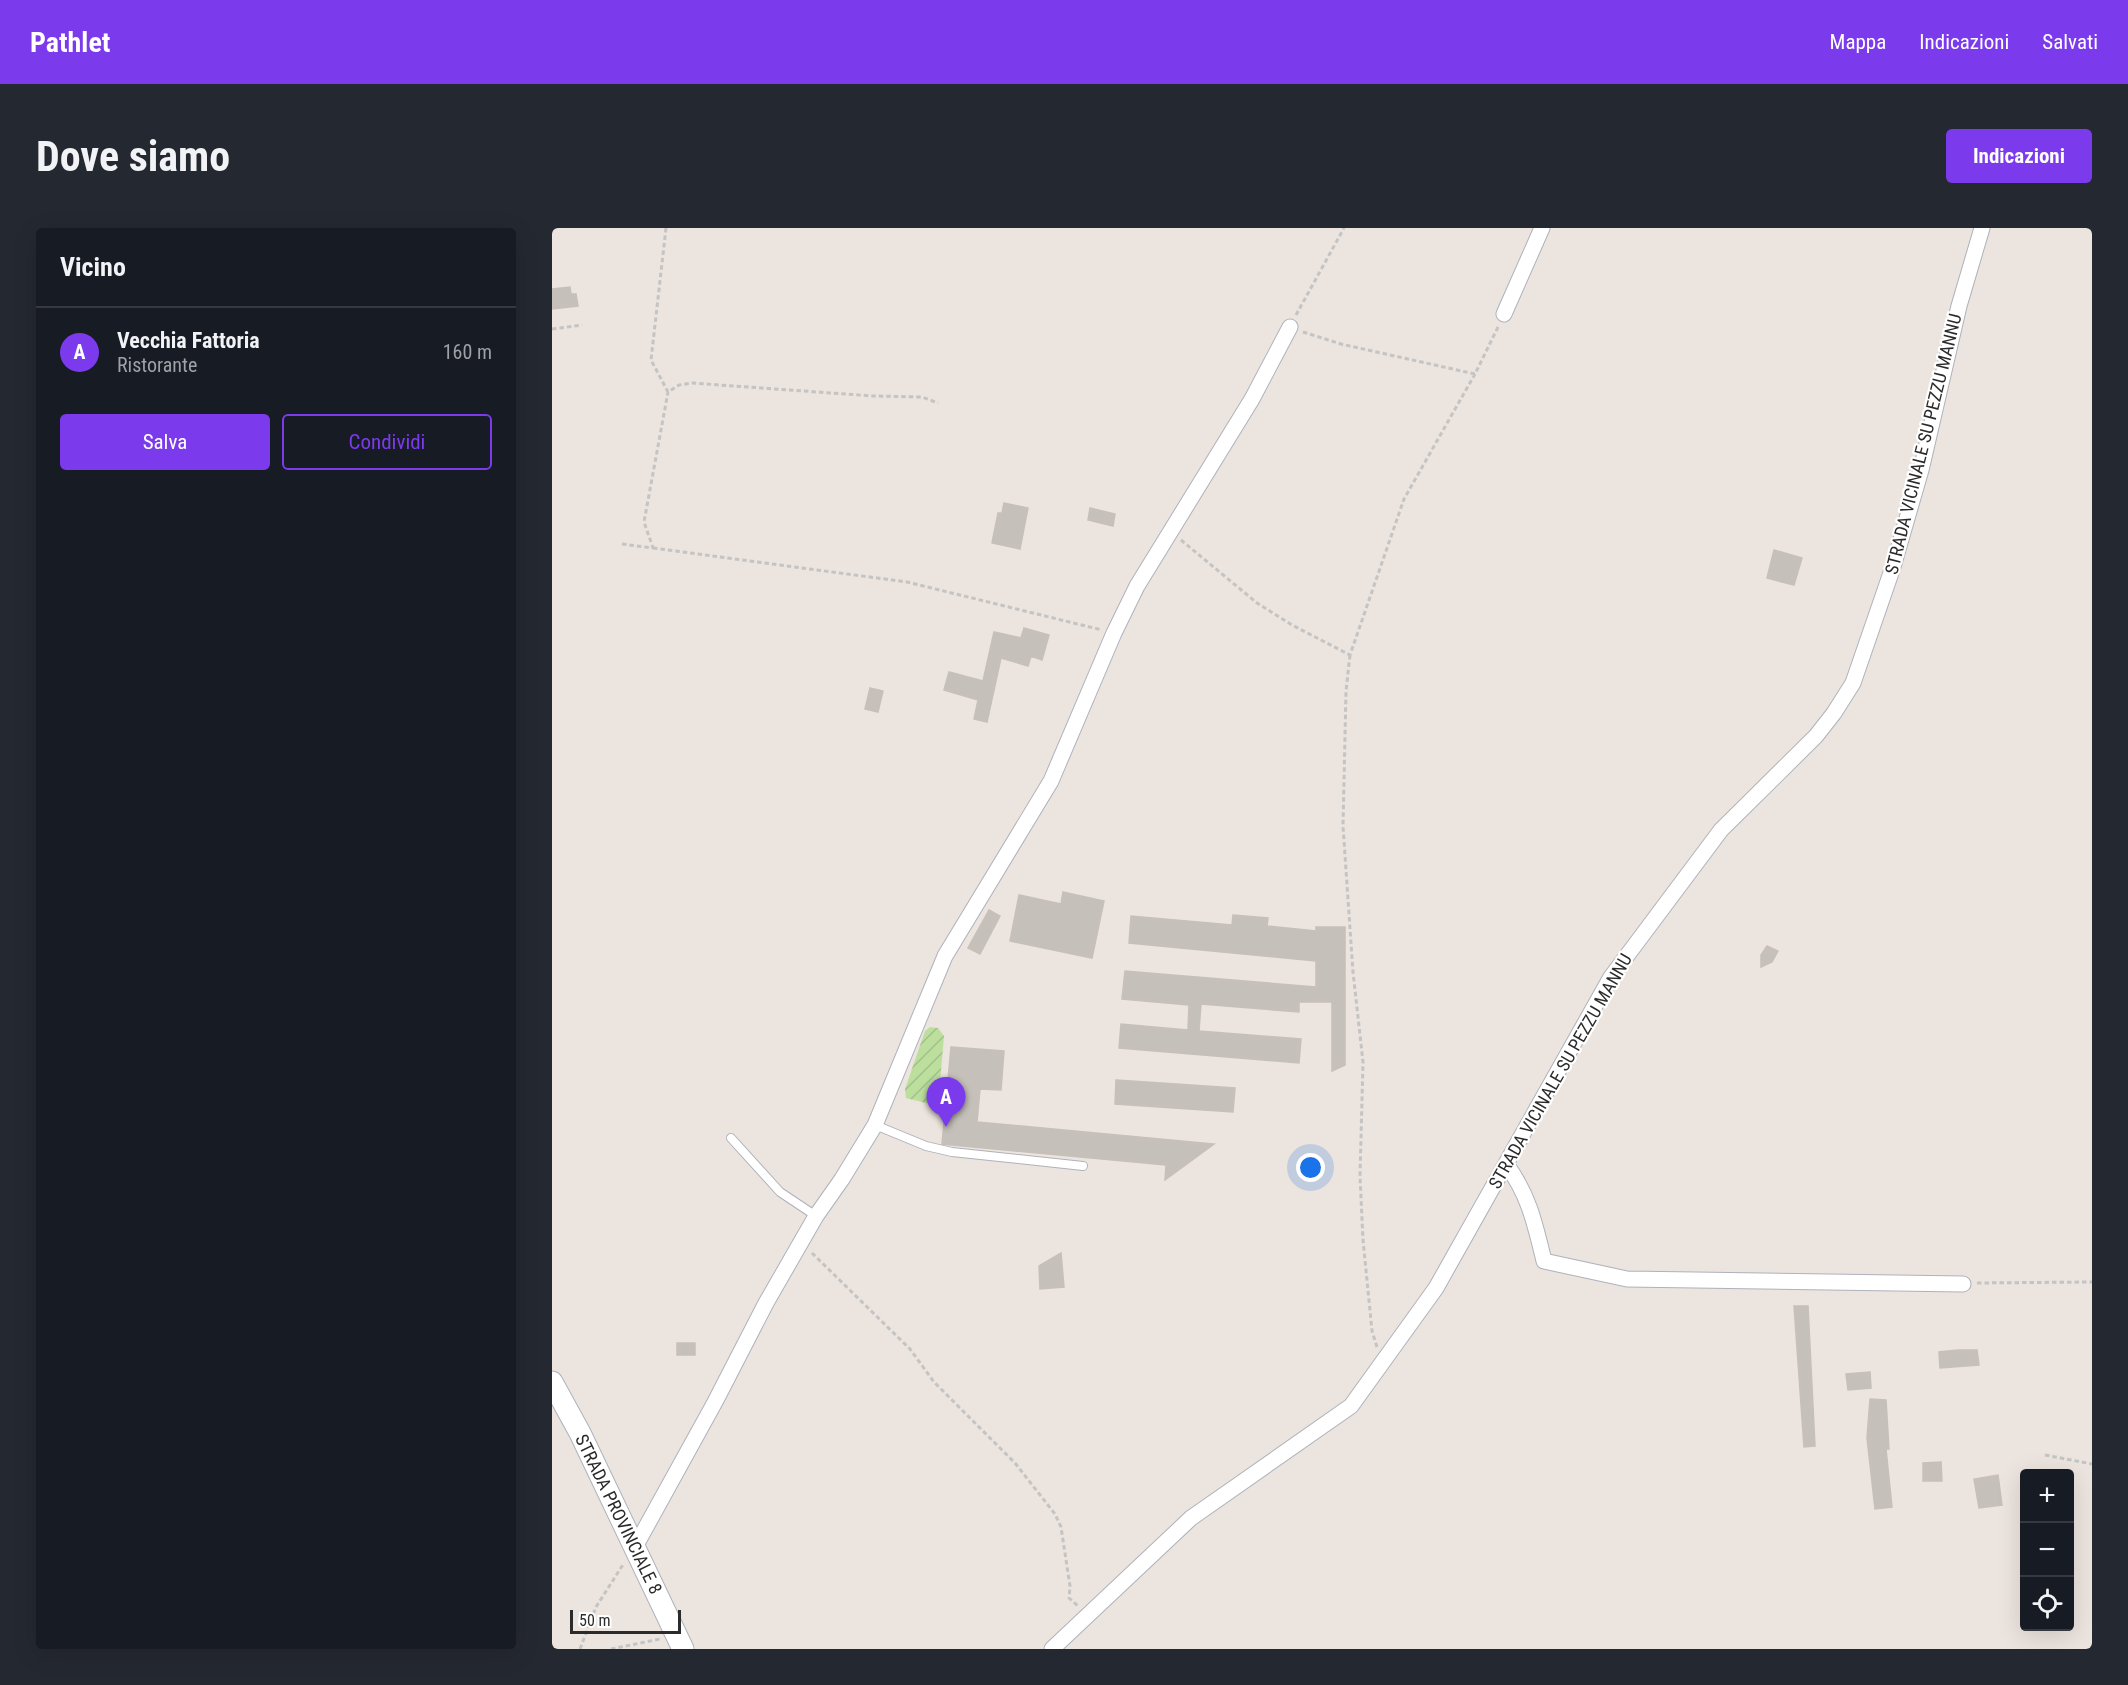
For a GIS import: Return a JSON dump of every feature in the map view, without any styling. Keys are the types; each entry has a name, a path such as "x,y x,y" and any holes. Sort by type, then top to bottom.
{"main road":[{"name":"STRADA PROVINCIALE 8","path":"552,1382 580,1433 680,1643"}],"street":[{"path":"1504,314 1542,228"},
{"name":"STRADA VICINALE SU PEZZU MANNU","path":"1052,1649 1191,1518 1351,1406 1436,1288 1611,976 1721,830 1816,736 1853,683 1893,567 1921,470 1959,306 1982,228"},
{"path":"634,1547 715,1402 766,1303 816,1216 874,1125 945,956 1051,781 1114,633 1169,530 1251,399 1290,327"},
{"path":"1506,1164 1522,1185 1530,1205 1544,1261 1627,1279 1963,1284"}],"lane":[{"path":"874,1125 926,1146 952,1152 1083,1166"},
{"path":"731,1138 780,1192 816,1216"}],"path":[{"path":"653,548 644,522 668,392 651,360 666,228"},
{"path":"1344,228 1290,327 1341,344 1475,374"},
{"path":"1382,1361 1372,1331 1363,1240 1360,1176 1363,1062 1353,972 1343,826 1346,692 1350,655 1404,499 1475,374 1504,314"},
{"path":"552,329 582,326"},
{"path":"668,392 679,385 692,383 873,396 922,397 938,403"},
{"path":"1169,530 1257,603 1350,655"},
{"path":"622,544 907,582 1114,633"},
{"path":"801,1243 910,1349 934,1382 1016,1463 1055,1514 1061,1527 1069,1598 1087,1616"},
{"path":"1963,1284 2092,1282"},
{"path":"2045,1455 2092,1464"},
{"path":"580,1649 596,1607 634,1547"},
{"path":"611,1649 680,1643"}],"green space":[{"path":"930,1027 938,1028 944,1036 938,1106 906,1098 905,1089 925,1031"}],"building":[{"path":"570,287 571,294 576,294 578,306 552,309 552,289"},
{"path":"1004,503 1028,508 1020,549 992,543 998,513 1002,513"},
{"path":"1090,508 1115,514 1113,526 1088,520"},
{"path":"1774,550 1802,558 1794,585 1767,578"},
{"path":"1024,628 1049,635 1042,660 1031,656 1028,666 1001,658 987,722 974,719 978,700 944,690 949,672 983,681 994,632 1021,638"},
{"path":"870,688 883,691 878,712 865,709"},
{"path":"1063,892 1104,901 1092,958 1010,941 1019,895 1061,904"},
{"path":"989,910 1000,916 980,954 968,948"},
{"path":"1233,915 1268,918 1267,926 1316,931 1316,927 1345,927 1345,1065 1332,1071 1332,1002 1299,1002 1299,1012 1201,1004 1199,1031 1301,1039 1299,1063 1119,1048 1121,1024 1188,1030 1189,1005 1122,999 1125,971 1316,987 1316,961 1129,943 1131,916 1232,925"},
{"path":"1767,946 1778,951 1772,962 1761,967 1761,955"},
{"path":"951,1047 1004,1051 1001,1090 980,1089 977,1122 1214,1144 1165,1180 1166,1165 942,1144"},
{"path":"1116,1080 1235,1088 1233,1112 1115,1104"},
{"path":"1061,1253 1064,1287 1040,1289 1039,1266"},
{"path":"1794,1306 1808,1306 1815,1446 1804,1447"},
{"path":"677,1343 695,1343 695,1355 677,1355"},
{"path":"1977,1350 1979,1365 1940,1368 1939,1352"},
{"path":"1870,1372 1871,1388 1848,1390 1846,1374"},
{"path":"1870,1399 1886,1400 1889,1449 1886,1449 1892,1507 1875,1509 1867,1438"},
{"path":"1941,1462 1942,1481 1923,1481 1923,1463"},
{"path":"1998,1475 2002,1505 1979,1508 1974,1479"}],"place":[{"name":"Vecchia Fattoria","path":"946,1127"}]}
